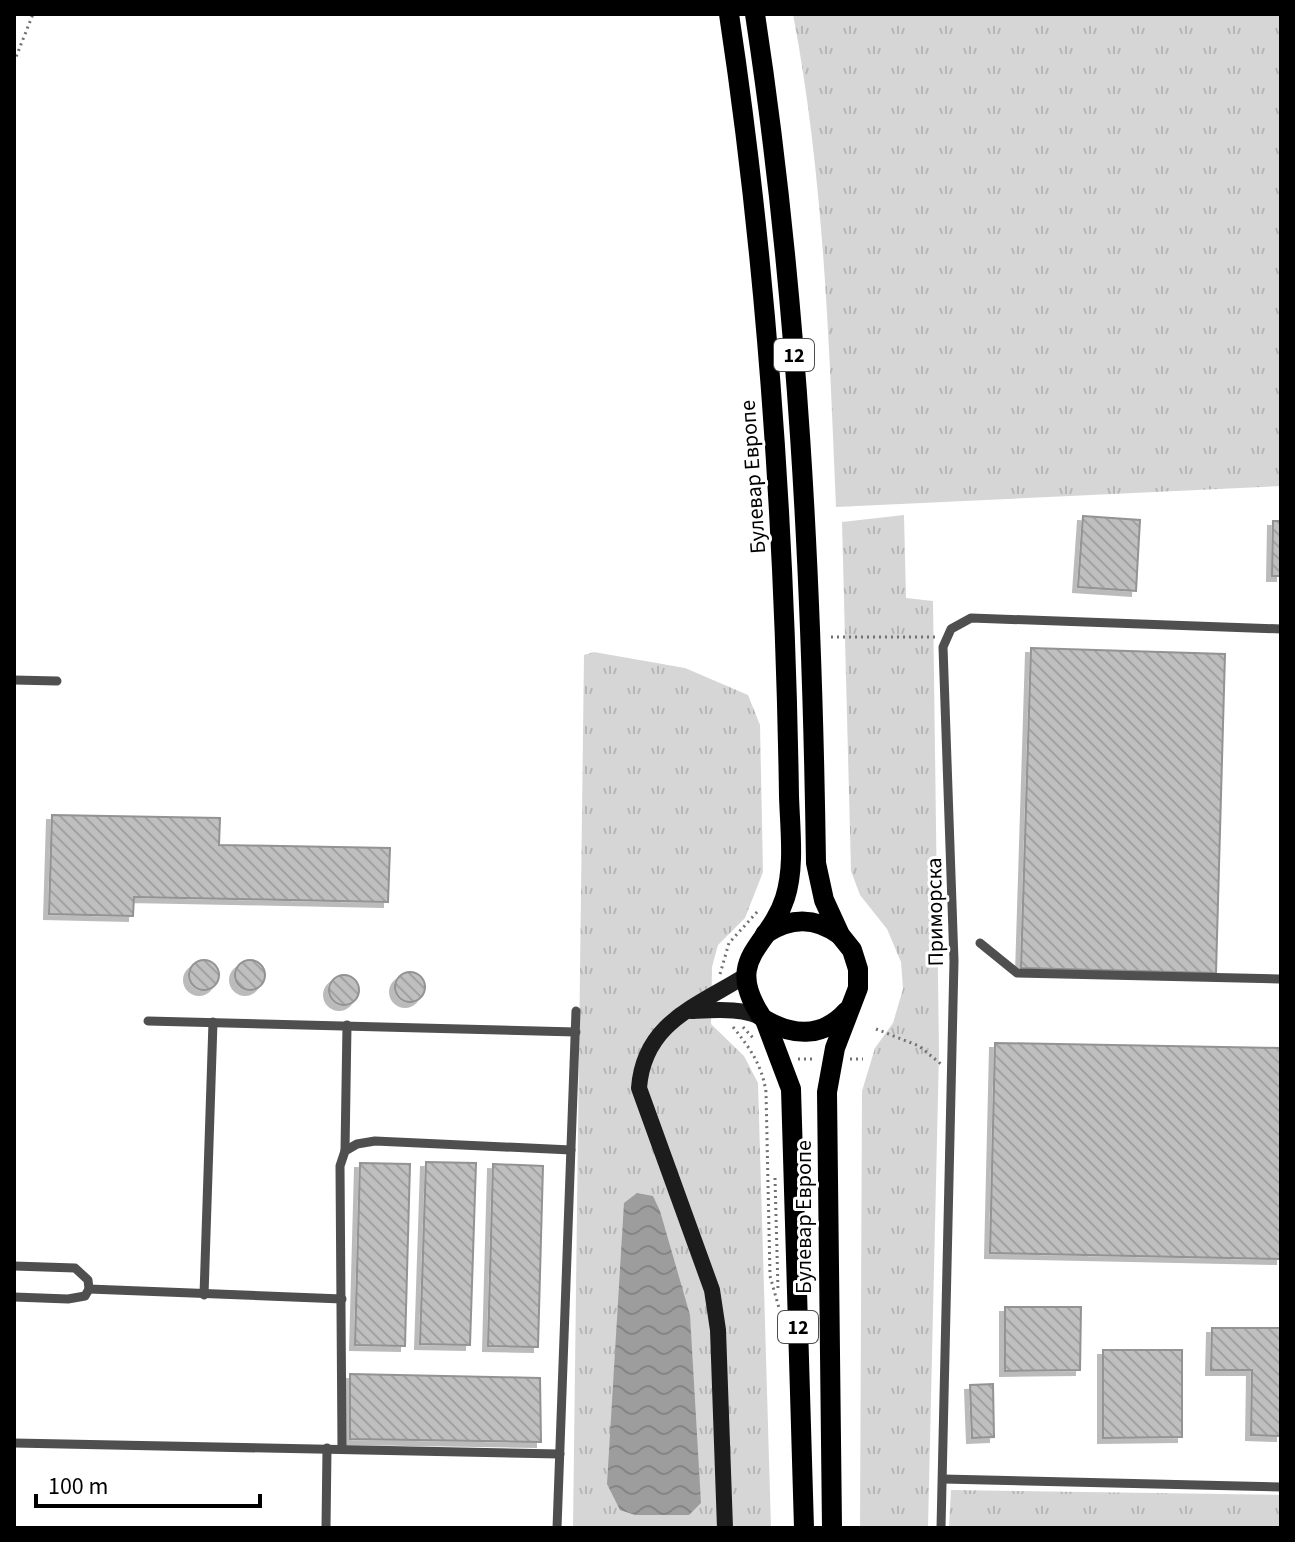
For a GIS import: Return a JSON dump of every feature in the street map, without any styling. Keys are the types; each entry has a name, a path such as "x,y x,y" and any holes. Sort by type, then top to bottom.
{"main road":[{"name":"Булевар Европе","path":"729,14 770,381 787,696 789,882 785,900 753,949 745,976 752,1002 763,1018 791,1089 804,1528"},
{"name":"Булевар Европе","path":"755,14 797,383 805,493 816,863 824,900 840,935 852,950 858,969 858,988 835,1048 827,1092 832,1528"},
{"path":"765,934 795,921 827,926 840,935"},
{"path":"763,1018 782,1030 811,1032 838,1021 851,1006"}],"street":[{"path":"725,1528 719,1343 712,1290 639,1088 641,1065 649,1045 663,1028 745,976"},
{"path":"690,1011 724,1011 763,1018"}],"lane":[{"path":"948,637 951,629 971,618 1281,629"},
{"name":"Приморска","path":"941,1528 954,943 943,647 948,637"},
{"path":"14,680 57,681"},
{"path":"980,943 1017,973 1279,979"},
{"path":"557,1528 576,1011"},
{"path":"148,1021 576,1032"},
{"path":"204,1295 213,1022"},
{"path":"342,1448 340,1166 345,1151 347,1025"},
{"path":"345,1151 357,1144 375,1141 571,1150"},
{"path":"14,1266 75,1268 88,1280 89,1289 85,1296 68,1299 14,1297"},
{"path":"89,1289 342,1299"},
{"path":"14,1443 560,1454"},
{"path":"326,1528 327,1448"},
{"path":"943,1479 1281,1487"}],"path":[{"path":"14,62 33,14"},
{"path":"831,637 948,637"},
{"path":"719,992 721,966 729,943 762,907"},
{"path":"724,1011 763,1072 771,1287 781,1313"},
{"path":"876,1029 919,1046 950,1072"}],"green space":[{"path":"793,14 1281,14 1281,486 836,507 818,198"},
{"path":"904,515 906,598 933,601 939,1053 928,1528 860,1528 862,1091 875,1048 893,1023 903,989 901,962 887,929 860,895 851,871 842,522"},
{"path":"594,652 685,668 748,695 760,725 763,872 745,918 718,945 712,967 711,1024 744,1056 758,1083 771,1528 573,1528 584,655"},
{"path":"951,1490 1281,1495 1281,1528 949,1528"}],"water":[{"path":"637,1193 653,1196 660,1211 690,1315 701,1503 689,1515 635,1515 620,1510 607,1484 624,1203"}],"building":[{"path":"1083,516 1140,520 1136,591 1078,587"},
{"path":"1273,521 1281,521 1281,576 1272,576"},
{"path":"1031,648 1225,654 1216,973 1021,968"},
{"path":"52,815 220,818 219,845 390,848 388,902 134,897 133,916 49,914"},
{"path":"204,960 215,964 219,975 215,986 204,990 193,986 189,975 193,964"},
{"path":"250,960 261,964 265,975 261,986 250,990 239,986 235,975 239,964"},
{"path":"410,972 421,976 425,987 421,998 410,1002 399,998 395,987 399,976"},
{"path":"344,975 355,979 359,990 355,1001 344,1005 333,1001 329,990 333,979"},
{"path":"995,1043 1281,1048 1281,1259 990,1253"},
{"path":"426,1162 476,1163 470,1345 420,1344"},
{"path":"360,1163 410,1164 405,1346 355,1345"},
{"path":"493,1164 543,1166 538,1347 488,1346"},
{"path":"1005,1307 1081,1307 1080,1370 1005,1371"},
{"path":"1212,1328 1281,1328 1281,1436 1251,1435 1252,1370 1211,1370"},
{"path":"1103,1350 1182,1350 1182,1437 1103,1438"},
{"path":"350,1374 540,1378 541,1442 350,1439"},
{"path":"993,1384 994,1437 972,1438 970,1385"}]}
